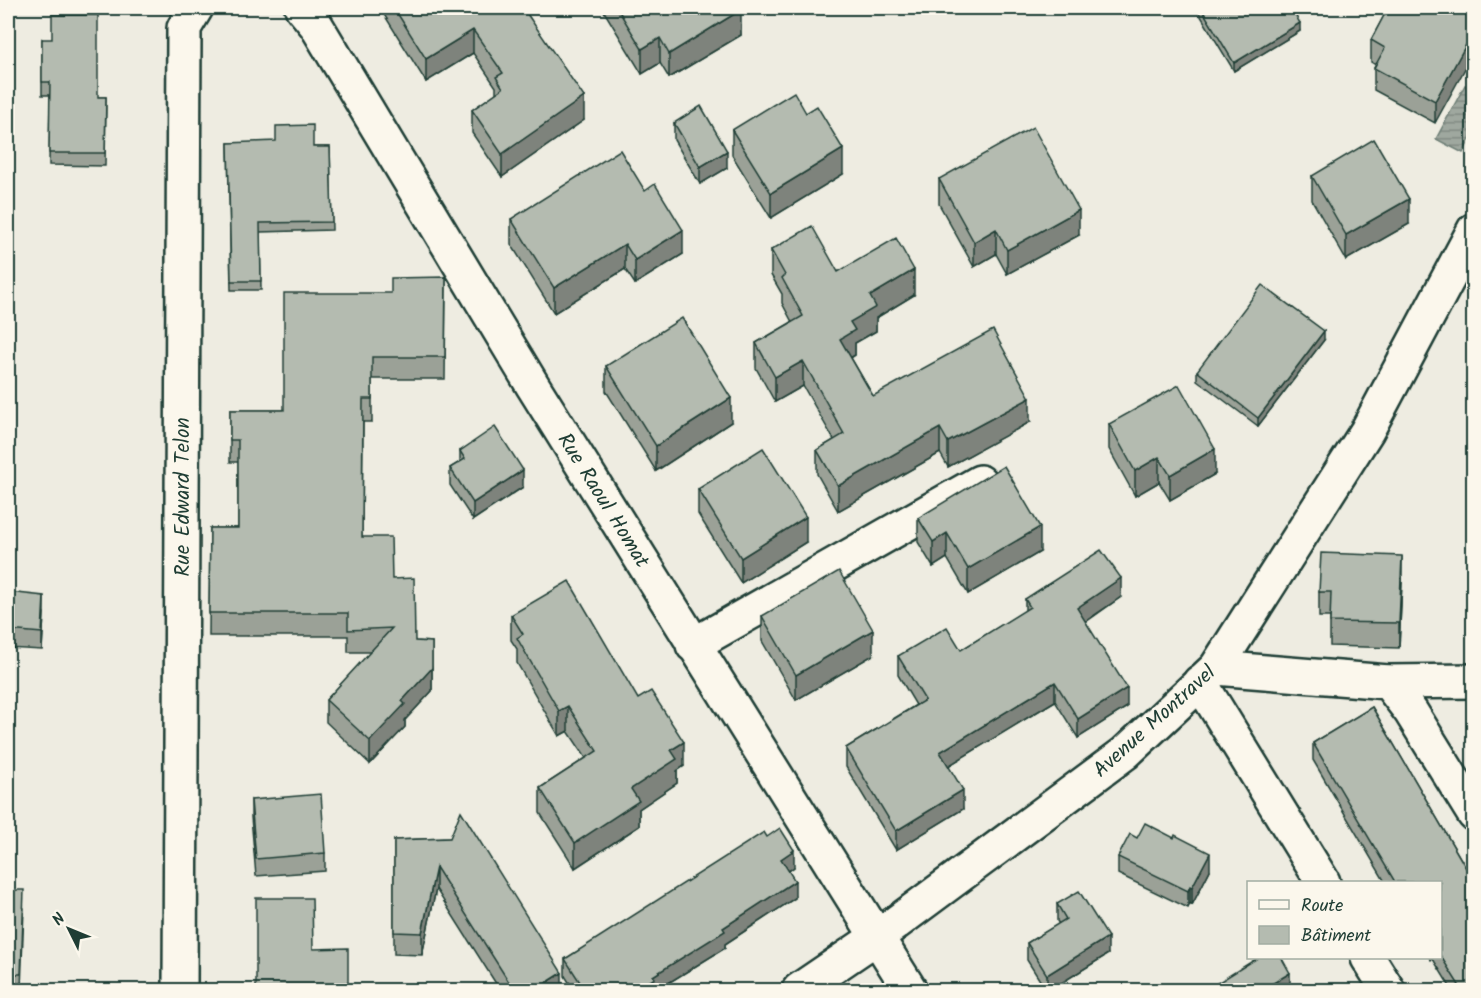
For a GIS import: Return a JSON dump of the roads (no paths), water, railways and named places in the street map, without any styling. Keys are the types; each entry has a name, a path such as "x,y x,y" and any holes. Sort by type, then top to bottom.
{"street":[{"name":"Rue Edward Telon","path":"180,990 184,28 196,8"},
{"name":"Rue Raoul Homat","path":"302,8 316,25 533,386 910,990"},
{"name":"Avenue Montravel","path":"799,990 877,937 1125,753 1208,675 1367,431 1473,230"},
{"path":"693,645 980,482"},
{"path":"1208,675 1388,682 1473,681"},
{"path":"1208,675 1322,881"},
{"path":"1388,682 1411,712 1473,814"},
{"path":"1369,959 1388,990"}]}
